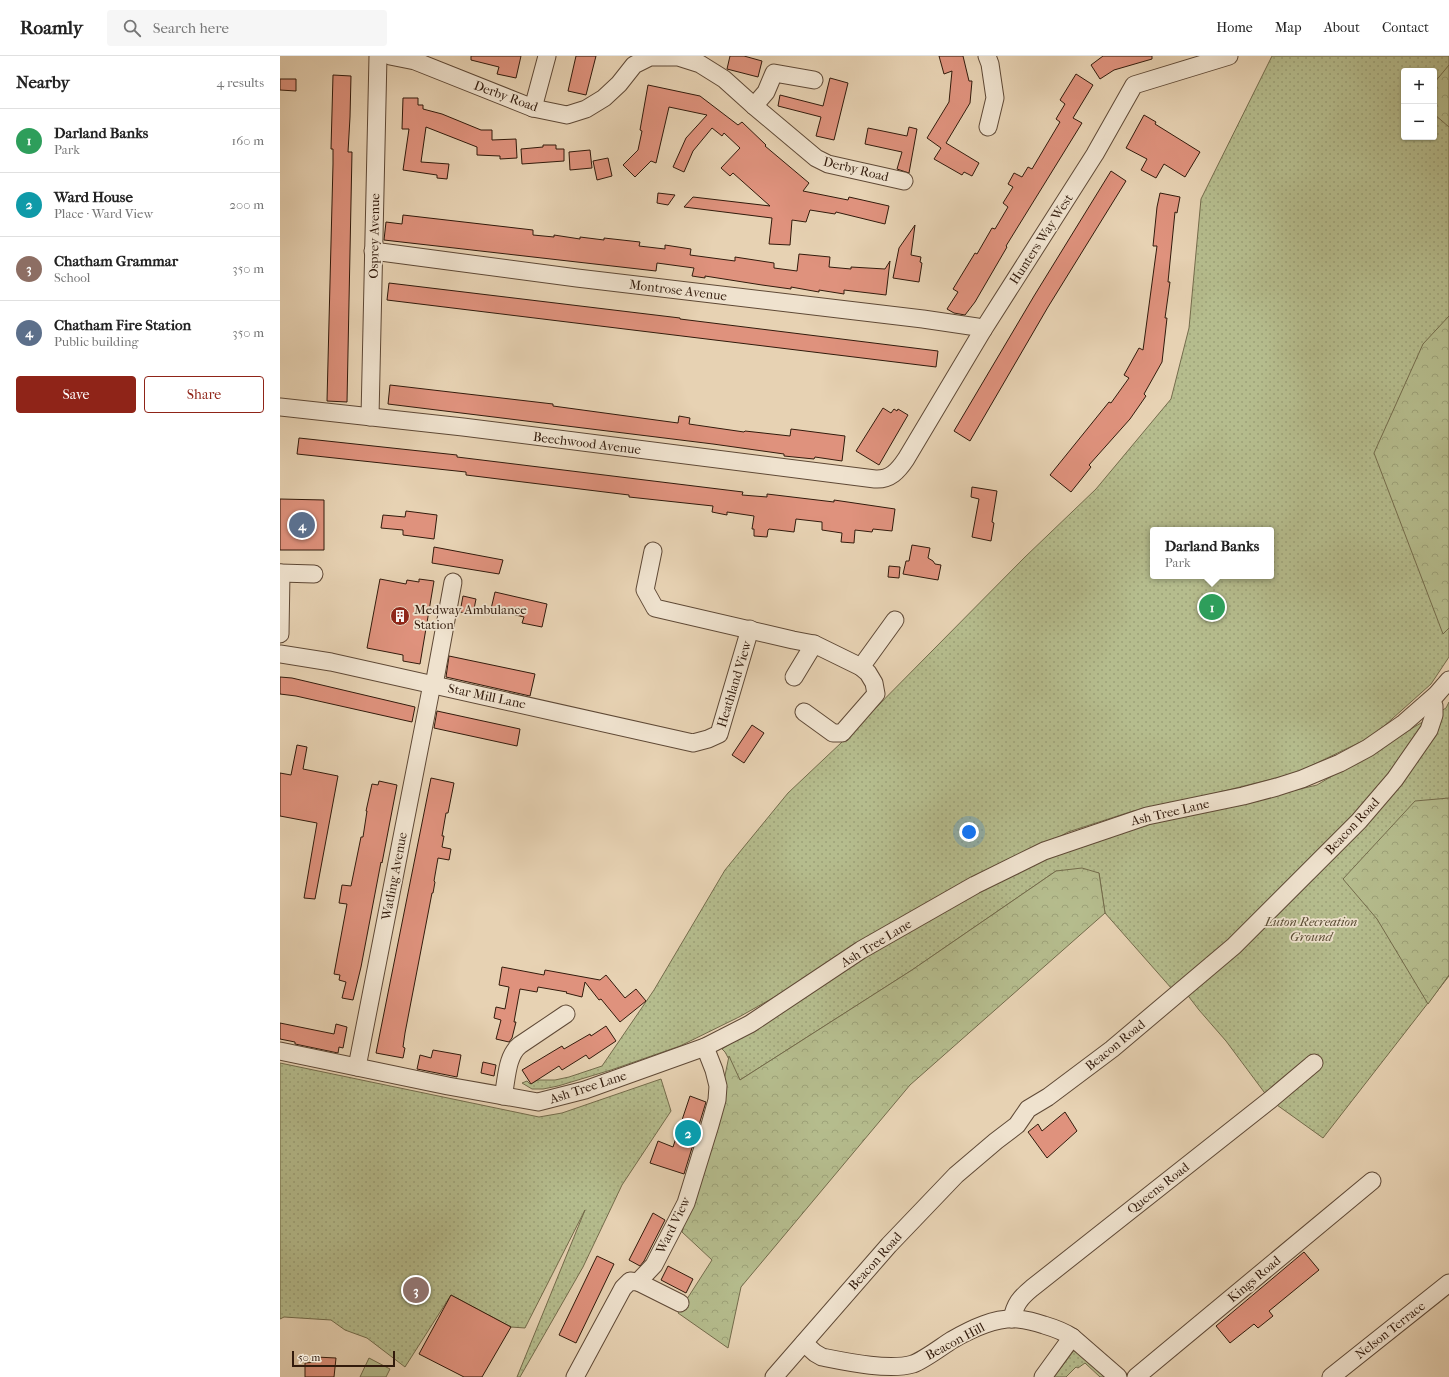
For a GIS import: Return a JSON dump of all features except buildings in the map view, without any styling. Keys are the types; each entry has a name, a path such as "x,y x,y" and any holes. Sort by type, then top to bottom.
{"street":[{"name":"Osprey Avenue","path":"370,417 378,56"},
{"name":"Derby Road","path":"390,56 415,61 533,108 567,115 586,109 609,94 634,65 650,57 678,57 701,60 816,158 828,164 904,181"},
{"path":"533,108 547,56"},
{"path":"987,56 990,64 996,98 988,127"},
{"name":"Hunters Way West","path":"893,475 906,459 983,330 1095,154 1134,85 1229,56"},
{"path":"754,106 766,92 774,73 814,80"},
{"name":"Montrose Avenue","path":"373,251 583,279 923,319 976,326 983,330"},
{"name":"Beechwood Avenue","path":"280,407 875,479 883,479 893,475"},
{"name":"Heathland View","path":"653,551 645,590 655,608 814,644 861,667 868,673 874,683 876,694 842,734 833,733 804,712"},
{"path":"280,634 280,573 314,574"},
{"name":"Watling Avenue","path":"357,1067 453,582"},
{"path":"861,667 895,620"},
{"name":"Heathland View","path":"693,743 719,734 750,630"},
{"path":"794,677 814,644"},
{"name":"Star Mill Lane","path":"280,654 331,662 693,743"},
{"name":"Ash Tree Lane","path":"280,1051 538,1102 585,1090 705,1047 750,1024 860,950 975,885 1044,851 1147,816 1261,792 1314,774 1340,763 1368,748 1404,723 1431,700 1449,680"},
{"name":"Beacon Road","path":"774,1377 889,1245 956,1175 1018,1124 1028,1109 1048,1097 1112,1049 1234,946 1359,821 1395,779 1429,730 1434,715 1434,705 1431,700"},
{"path":"503,1096 510,1059 515,1050 520,1045 566,1014"},
{"name":"Ward View","path":"575,1377 623,1288 630,1281 638,1282 654,1265 686,1203 717,1100 718,1086 714,1070 705,1047"},
{"name":"Queens Road","path":"1012,1319 1016,1304 1032,1288 1270,1100 1314,1063"},
{"name":"Kings Road","path":"1136,1377 1372,1181"},
{"path":"638,1282 680,1303"},
{"name":"Nelson Terrace","path":"1331,1377 1449,1283"},
{"name":"Beacon Hill","path":"804,1343 822,1357 850,1362 884,1371 901,1365 914,1363 976,1328 995,1322 1012,1319 1029,1320 1061,1330 1072,1337 1118,1377"},
{"path":"1043,1377 1072,1337"}],"green space":[{"path":"1272,56 1449,56 1449,657 1431,684 1373,736 1296,773 1176,803 1133,811 1068,832 739,1017 680,1046 611,1070 558,1086 543,1089 532,1089 522,1083 527,1081 530,1084 538,1080 555,1080 602,1066 654,990 725,870 788,793 842,742 1025,557 1096,489 1171,399 1189,328 1201,199"},
{"path":"1449,65 1449,127 1437,117 1437,79"},
{"path":"1449,316 1449,628 1443,634 1374,453 1423,344"},
{"name":"Luton Recreation Ground","path":"1449,702 1449,976 1323,1138 1270,1100 1226,1041 1179,984 1172,989 1105,913 1099,873 1056,871 912,970 740,1080 722,1049 975,885 1124,823 1216,809 1317,785 1446,708"},
{"path":"1449,798 1449,975 1428,1004 1377,919 1343,879 1415,801"},
{"path":"1082,868 1099,873 1105,913 910,1085 741,1287 728,1348 678,1313 712,1260 682,1232 721,1095 729,1056 740,1080 912,970 1056,871"},
{"path":"280,1063 539,1117 562,1113 661,1079 671,1111 622,1185 583,1267 520,1377 517,1377 585,1210 525,1328 511,1327 451,1295 405,1367 367,1338 345,1330 331,1320 284,1317 280,1319"},
{"path":"1075,1349 1105,1377 1100,1377 1085,1363 1078,1368 1076,1367 1066,1377 1054,1377"},
{"path":"369,1358 390,1369 386,1377 360,1377"}],"place":[{"name":"Chatham Fire Station","path":"302,525"},
{"name":"Darland Banks","path":"1212,607"},
{"name":"Medway Ambulance Station","path":"400,616"},
{"name":"Ward House","path":"688,1133"},
{"name":"Chatham Grammar","path":"416,1290"}]}
